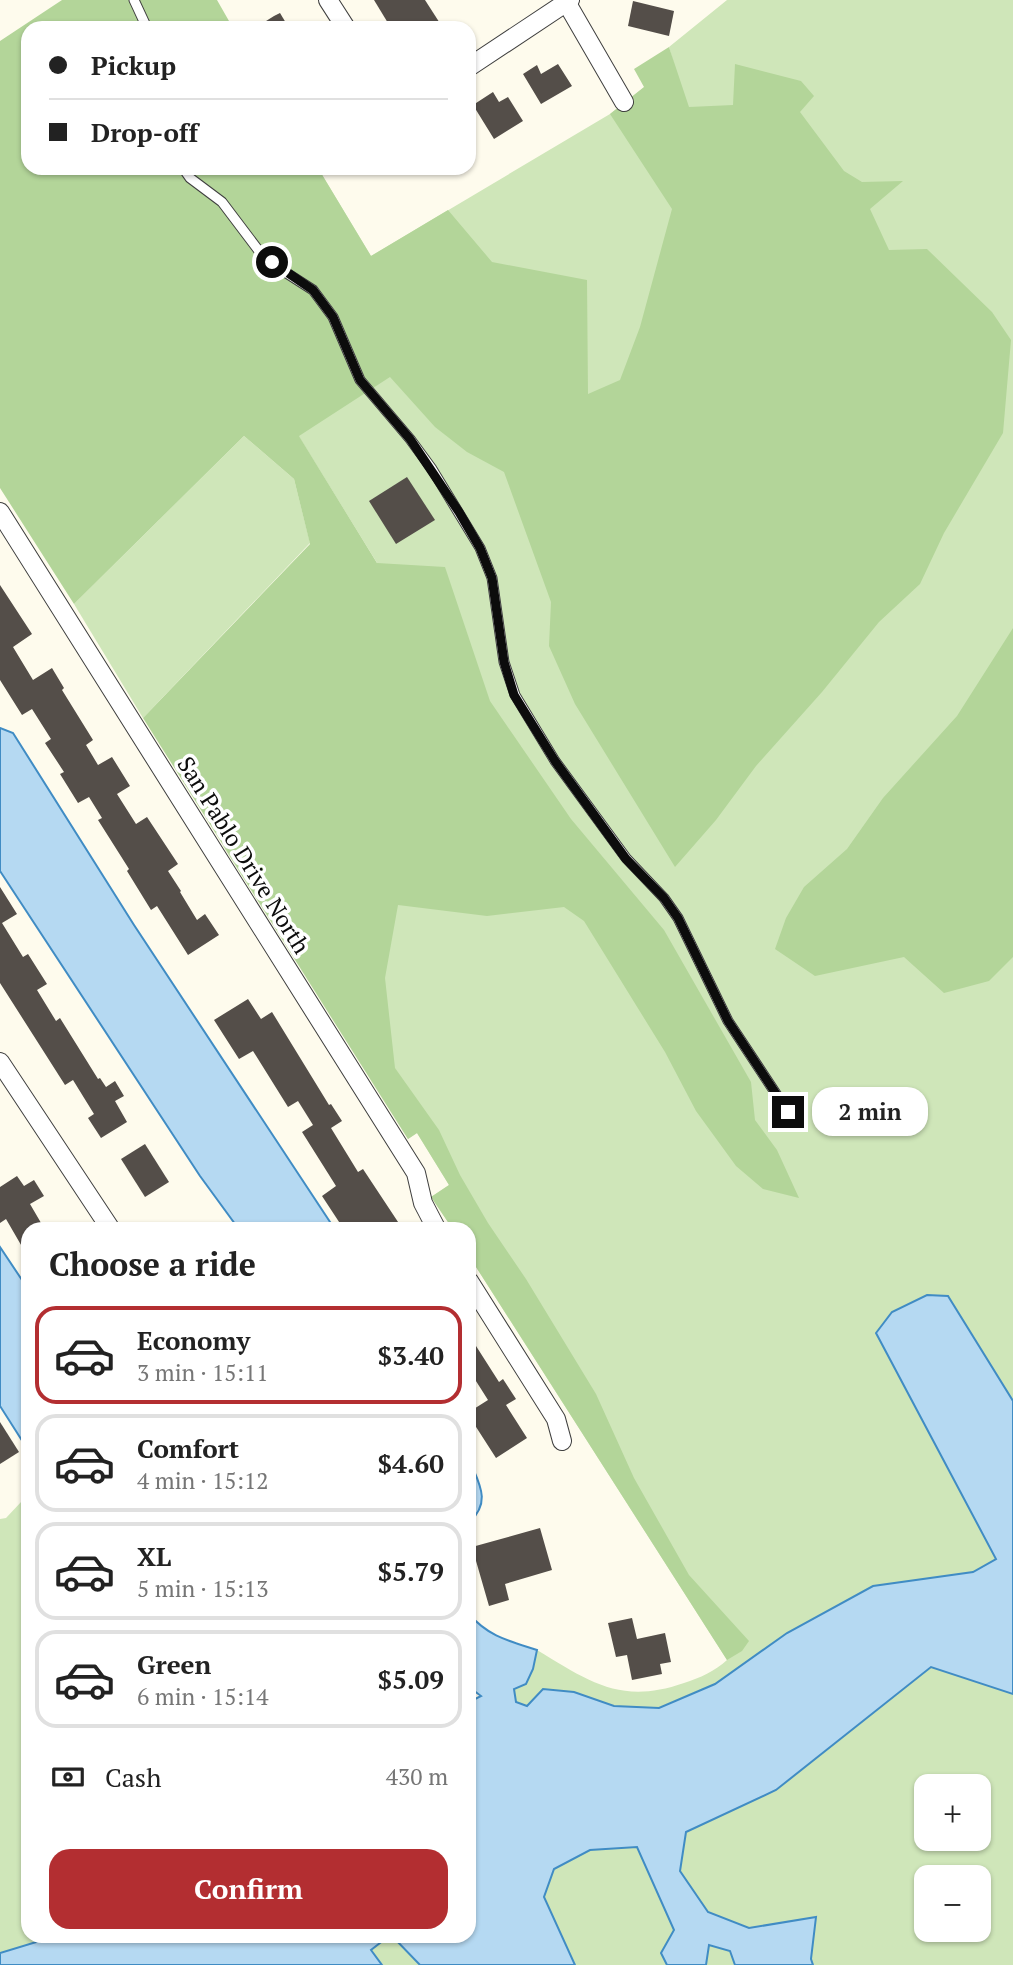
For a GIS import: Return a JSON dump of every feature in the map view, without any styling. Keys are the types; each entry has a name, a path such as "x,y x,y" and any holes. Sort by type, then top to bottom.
{"street":[{"path":"328,0 342,21"},
{"path":"476,61 567,1 625,102"},
{"name":"San Pablo Drive North","path":"0,512 416,1173 423,1203 433,1222"},
{"path":"0,1062 106,1222"},
{"path":"476,1292 556,1419 562,1441"}],"lane":[{"path":"134,0 144,21"},
{"path":"188,175 222,202 259,251 313,290 333,317 360,380 432,469 474,539 492,578 504,662 514,695 555,761 626,859 664,898 678,918 728,1021 788,1112"}],"green space":[{"path":"62,0 217,0 229,21 30,21"},
{"path":"727,0 1013,0 1013,1401 948,1296 876,1333 997,1559 973,1572 873,1586 787,1633 715,1684 658,1708 614,1706 574,1692 527,1706 516,1702 514,1689 533,1669 537,1650 573,1672 607,1687 642,1692 690,1681 712,1671 727,1660 476,1267 476,1222 448,1222 431,1197 449,1185 417,1133 408,1139 223,846 455,689 137,175 322,175 371,256 610,114 674,64 669,47"},
{"path":"21,27 21,175 322,175 371,256 448,210 492,262 587,280 588,394 620,380 640,327 672,209 610,114 644,87 634,69 669,47 689,107 733,105 735,64 801,81 814,96 800,112 844,171 862,182 903,181 870,209 889,250 927,249 992,312 1011,340 1003,433 944,533 920,584 879,622 822,692 756,766 716,820 675,867 575,704 549,646 551,602 504,472 467,452 435,427 390,377 299,436 377,563 445,567 490,701 571,819 664,930 751,1082 755,1120 777,1150 799,1198 763,1189 736,1166 696,1111 665,1052 584,921 564,907 487,916 398,905 385,978 395,1068 439,1130 460,1175 488,1223 526,1279 596,1394 634,1478 689,1575 749,1641 742,1651 727,1660 476,1267 476,1222 448,1222 431,1197 449,1185 417,1133 408,1139 143,718 310,544 294,479 244,436 74,604 0,488 0,41"},
{"path":"244,436 294,479 310,543 143,718 74,604"},
{"path":"1013,628 1013,957 989,981 944,993 904,957 815,976 775,949 786,918 804,887 847,849 883,798 957,716"},
{"path":"21,1502 21,1943 33,1943 0,1953 0,1519 6,1518"},
{"path":"931,1667 1013,1694 1013,1965 813,1965 811,1960 816,1918 749,1928 708,1912 680,1871 686,1831 776,1790"},
{"path":"637,1847 674,1930 661,1953 667,1965 575,1965 544,1897 554,1869 590,1850"},
{"path":"380,1943 399,1943 420,1965 382,1965 371,1950"},
{"path":"709,1945 730,1951 735,1965 706,1965"}],"water":[{"path":"0,728 13,733 134,925 330,1222 234,1222 200,1176 0,871"},
{"path":"0,1247 21,1278 21,1439 0,1406"},
{"path":"927,1295 948,1296 1013,1401 1013,1694 931,1667 776,1790 686,1832 680,1871 708,1912 749,1928 816,1917 811,1959 813,1965 735,1965 730,1951 709,1945 706,1965 667,1965 661,1953 674,1930 637,1847 590,1850 554,1869 544,1897 575,1965 420,1965 399,1943 476,1943 476,1698 481,1696 476,1692 476,1621 508,1641 537,1650 526,1684 514,1689 516,1702 527,1706 543,1689 574,1692 614,1706 659,1708 715,1684 787,1633 873,1586 973,1572 996,1559 876,1333 892,1312"},
{"path":"476,1476 481,1492 480,1507 476,1515"},
{"path":"33,1943 380,1943 371,1950 382,1965 0,1965 0,1953"}],"building":[{"path":"374,0 425,0 438,21 387,21"},
{"path":"633,1 674,11 669,36 628,26"},
{"path":"280,13 285,21 266,21"},
{"path":"558,64 572,86 541,104 523,74 537,65 541,74"},
{"path":"493,92 499,102 508,97 523,121 494,139 476,110 476,103"},
{"path":"407,477 435,520 396,544 369,501"},
{"path":"0,585 32,634 13,647 33,680 52,668 64,688 62,690 93,740 86,745 98,765 112,757 130,786 117,794 136,824 147,817 178,864 168,871 197,920 205,914 219,935 188,955 157,906 151,910 98,820 102,818 89,797 78,803 60,774 64,772 45,743 51,739 32,709 22,715 0,680"},
{"path":"0,887 17,914 2,923 23,957 28,954 47,984 37,990 56,1021 60,1018 98,1079 100,1078 106,1087 115,1081 124,1096 115,1101 127,1122 101,1138 88,1118 94,1114 73,1080 65,1085 0,983"},
{"path":"248,999 261,1019 272,1012 329,1105 331,1104 342,1121 331,1128 358,1172 363,1169 398,1222 339,1222 322,1196 336,1186 302,1132 313,1125 298,1101 288,1107 253,1051 239,1059 214,1020"},
{"path":"145,1144 169,1182 145,1197 121,1159"},
{"path":"17,1176 24,1186 34,1180 44,1196 30,1204 40,1222 21,1222 21,1245 6,1219 0,1223 0,1187"},
{"path":"476,1346 499,1382 503,1379 516,1399 506,1405 527,1438 496,1458 476,1427 476,1408 488,1400 476,1381"},
{"path":"0,1422 19,1452 0,1464"},
{"path":"540,1528 552,1570 505,1584 509,1600 489,1606 476,1561 476,1546"},
{"path":"632,1618 637,1639 665,1633 671,1662 660,1664 662,1674 632,1680 627,1655 616,1657 608,1623"}],"route":[{"path":"272,262 313,290 333,317 360,380 410,439 459,512 480,548 492,578 504,662 514,695 555,761 626,859 664,898 678,918 728,1021 788,1112"}]}
